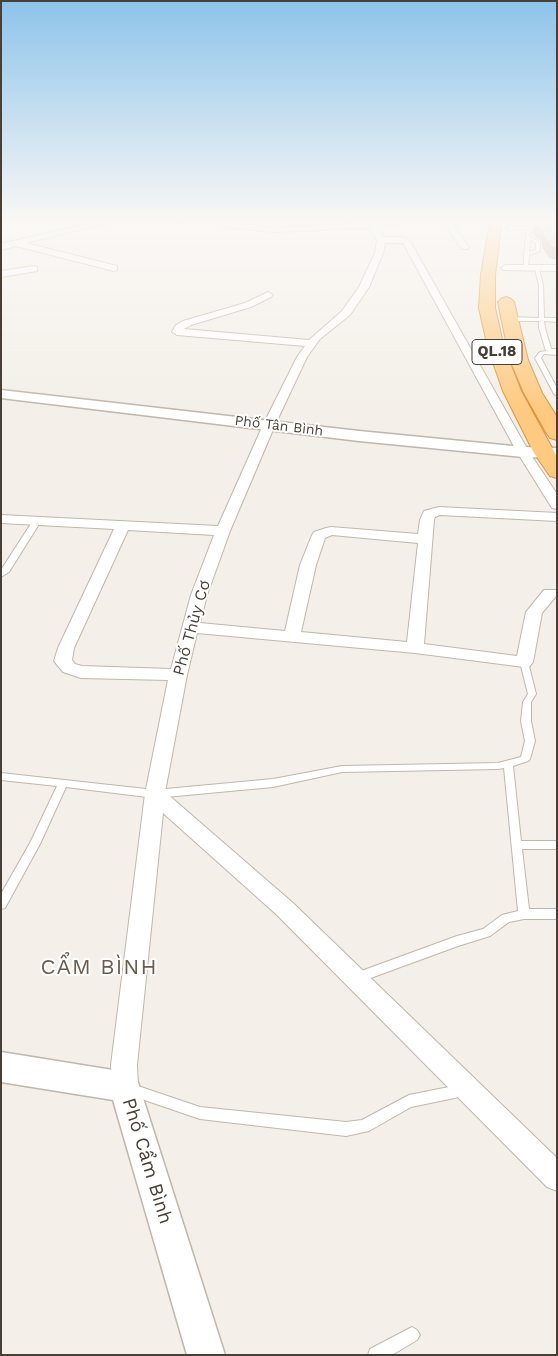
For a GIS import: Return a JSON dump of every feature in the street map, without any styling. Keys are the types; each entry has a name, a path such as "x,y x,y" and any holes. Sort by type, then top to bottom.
{"highway":[{"name":"QL.18","path":"488,283 487,308 496,348 512,391 550,453 557,472"},
{"name":"QL.18","path":"505,283 504,292 508,319 519,360 533,393 557,434"},
{"path":"489,319 508,319"}],"street":[{"name":"Phố Thủy Cơ","path":"125,1087 125,1056 155,794 178,676 199,595 223,531 269,425 302,357 312,342 340,319 366,283"},
{"path":"429,283 524,452 557,505"},
{"path":"268,295 248,305 187,323 180,327 177,332 312,342"},
{"name":"Phố Tân Bình","path":"1,394 269,425 524,452 550,453"},
{"path":"415,648 427,520 432,512 557,517"},
{"path":"1,519 223,531"},
{"path":"122,526 66,648 63,661 69,668 81,672 178,676"},
{"path":"292,637 308,565 319,535 331,531 425,539"},
{"path":"191,627 415,648 524,662 534,612 550,593"},
{"path":"155,794 285,909 557,1177"},
{"name":"Phố Cẩm Bình","path":"1,1066 125,1087 206,1355"}],"lane":[{"path":"539,283 542,328 553,352 539,355 538,358 557,394"},
{"path":"508,319 557,320"},
{"path":"1,575 37,521"},
{"path":"1,776 155,794 272,783 342,769 498,766 508,764 525,759 530,742 526,721 527,702 532,694 524,662"},
{"path":"508,764 524,914"},
{"path":"1,906 35,844 63,783"},
{"path":"516,845 557,846"},
{"path":"354,979 457,941 486,933 506,918 524,914 557,914"},
{"path":"125,1087 200,1112 346,1129 364,1126 409,1101 467,1089"},
{"path":"376,1355 412,1335"}],"district":[{"name":"CẨM BÌNH","path":"99,968"}]}
